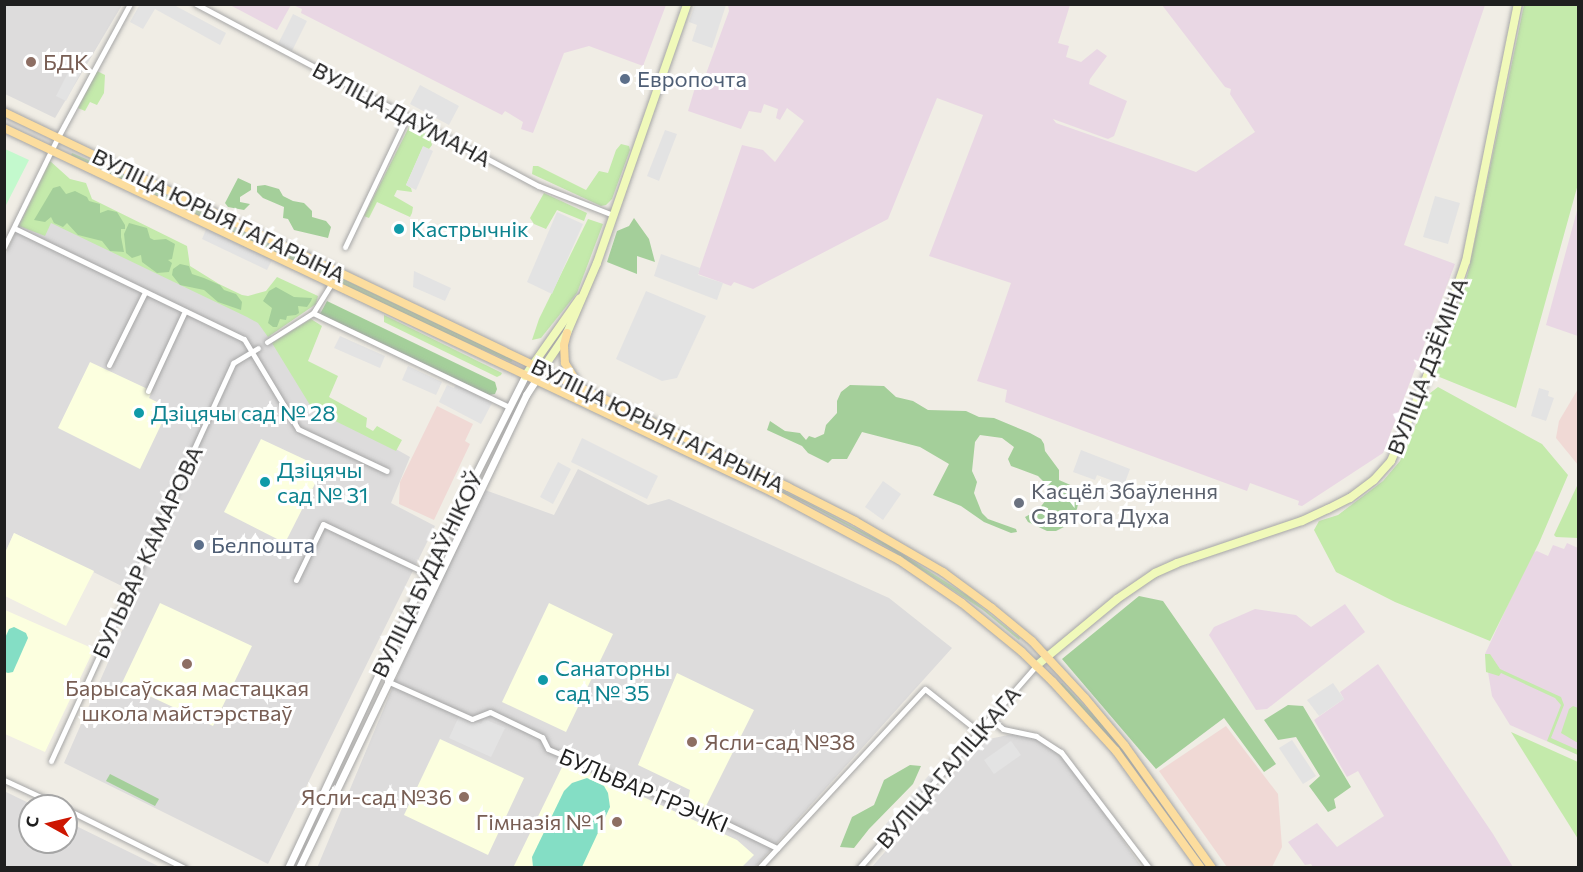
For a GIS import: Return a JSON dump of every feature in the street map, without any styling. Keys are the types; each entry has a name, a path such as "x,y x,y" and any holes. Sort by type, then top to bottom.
{"main road":[{"name":"ВУЛІЦА БУДАЎНІКОЎ","path":"542,370 567,333 585,292 687,4"},
{"name":"ВУЛІЦА ДЗЁМІНА","path":"1036,666 1117,599 1155,573 1177,563 1302,521 1328,509 1350,498 1374,480 1391,461 1426,376 1466,261 1518,4"},
{"name":"ВУЛІЦА ЮРЫЯ ГАГАРЫНА","path":"4,112 788,487 877,534 969,590 1015,626 1108,723 1212,867"},
{"name":"ВУЛІЦА ЮРЫЯ ГАГАРЫНА","path":"4,128 762,487 899,560 962,603 1036,666 1077,707 1116,751 1201,867"},
{"name":"ВУЛІЦА БУДАЎНІКОЎ","path":"525,376 585,292"},
{"path":"567,333 564,345 565,363 582,389"}],"street":[{"path":"4,247 51,150 130,4"},
{"name":"ВУЛІЦА ДАЎМАНА","path":"196,4 539,186 613,215"},
{"path":"345,246 407,117"},
{"path":"14,228 244,339 255,349 298,429 387,471"},
{"path":"267,342 313,313 332,283"},
{"path":"109,365 145,291"},
{"path":"148,392 185,311"},
{"path":"313,313 508,407"},
{"name":"БУЛЬВАР КАМАРОВА","path":"51,760 233,363 255,349"},
{"name":"ВУЛІЦА БУДАЎНІКОЎ","path":"299,867 478,494 542,370"},
{"name":"ВУЛІЦА БУДАЎНІКОЎ","path":"288,867 426,573 525,376"},
{"path":"468,491 478,494"},
{"path":"296,580 323,524 437,579"},
{"name":"ВУЛІЦА ГАЛІЦКАГА","path":"859,867 1036,666"},
{"name":"БУЛЬВАР ГРЭЧКІ","path":"387,681 472,720 490,712 542,737 548,749 717,819 777,848"},
{"path":"759,867 925,689 979,732"},
{"path":"990,718 1004,729 1035,736 1054,746 1083,778 1149,867"},
{"path":"354,725 365,730"},
{"path":"4,780 34,794"},
{"path":"78,815 185,867"}],"shaded area":[{"path":"140,4 174,5 226,33 220,45 155,9 143,29 130,22"},
{"path":"695,4 726,5 712,48 692,41 697,25 689,22"},
{"path":"4,5 122,5 55,118 5,94"},
{"path":"230,5 291,5 277,30"},
{"path":"293,5 666,5 643,66 589,46 564,53 533,133 521,129 523,122 505,111 502,115 301,13 302,9"},
{"path":"728,5 1070,5 1058,43 1069,46 1066,57 1081,62 1097,49 1107,56 1090,79 1089,84 1127,101 1114,136 1108,139 1053,119 1056,123 1196,172 1255,132 1230,94 1231,89 1225,87 1162,5 1485,5 1404,245 1455,264 1383,453 1302,506 1298,505 1299,501 1250,483 1247,491 1005,402 1007,390 977,381 1011,283 929,256 983,115 937,98 888,219 753,289 734,282 731,286 698,274 742,145 763,150 775,162 804,121 787,108 780,120 776,118 778,109 764,104 761,113 749,111 741,129 688,111 697,81 703,82 729,11"},
{"path":"293,14 307,21 292,51 278,44"},
{"path":"72,65 82,70 66,101 56,96"},
{"path":"420,85 459,106 449,125 410,104"},
{"path":"665,130 677,134 659,181 647,176"},
{"path":"423,146 433,151 416,190 406,185"},
{"path":"1435,196 1460,203 1448,244 1423,237"},
{"path":"27,205 259,318 315,403 410,457 391,503 435,526 268,864 64,763 138,594 14,533 5,553 5,256"},
{"path":"1578,207 1578,336 1546,325"},
{"path":"557,212 583,224 552,294 527,282"},
{"path":"207,227 273,258 267,270 202,239"},
{"path":"661,254 700,268 698,275 723,283 717,300 654,276"},
{"path":"414,271 451,288 445,301 413,287"},
{"path":"646,291 706,316 677,378 662,381 616,359"},
{"path":"340,336 385,356 380,368 334,348"},
{"path":"90,362 152,391 149,398 169,408 140,469 58,428"},
{"path":"408,366 442,382 436,395 402,380"},
{"path":"456,384 492,403 481,424 439,402 447,385 454,388"},
{"path":"1539,388 1549,391 1548,396 1554,398 1546,421 1531,416"},
{"path":"1578,389 1578,465 1556,438 1559,421"},
{"path":"437,406 473,424 465,441 470,444 434,520 399,504 400,482"},
{"path":"582,438 658,476 647,499 571,462"},
{"path":"261,439 323,468 285,543 224,512"},
{"path":"1081,450 1130,469 1124,485 1097,475 1095,480 1073,472"},
{"path":"558,462 571,469 553,504 540,497"},
{"path":"578,469 648,505 669,499 889,598 952,648 755,867 317,868 404,660 485,490 554,515"},
{"path":"883,481 901,494 883,520 865,507"},
{"path":"14,533 94,571 66,626 5,596 5,553"},
{"path":"1567,543 1578,548 1578,755 1510,725 1492,696 1485,654 1532,553 1537,551 1548,556 1553,545 1564,549"},
{"name":"Барысаўская мастацкая школа майстэрстваў","path":"160,603 252,646 213,726 122,683"},
{"path":"549,603 613,634 566,732 502,702"},
{"path":"1345,604 1365,632 1267,709 1256,710 1209,635 1214,627 1255,609 1296,615 1311,627"},
{"path":"5,610 94,649 45,752 5,734"},
{"path":"1378,664 1513,867 1313,867 1311,864 1305,865 1288,842 1317,823 1337,847 1384,816 1358,771 1347,777 1314,720 1344,699 1340,692"},
{"name":"Ясли-сад №38","path":"677,673 754,710 705,808 688,800 690,790 638,765"},
{"path":"1333,683 1344,699 1319,716 1307,700"},
{"path":"460,714 481,724 484,719 505,728 491,757 449,738"},
{"path":"1226,726 1278,794 1282,847 1272,867 1227,867 1159,771"},
{"path":"1013,734 1033,737 1052,749 1072,767 1142,868 871,868 963,762 989,739"},
{"name":"Ясли-сад №36","path":"440,739 524,778 488,855 404,815"},
{"path":"1292,740 1316,776 1303,784 1279,748"},
{"path":"1011,741 1021,755 994,774 984,760"},
{"name":"Гімназія № 1","path":"565,761 737,840 754,855 742,867 513,868"},
{"path":"937,766 944,772 885,839 878,833"},
{"path":"4,791 18,798 18,854 78,854 78,827 160,867 5,867"}],"green space":[{"path":"1524,5 1578,5 1578,184 1516,408 1437,376 1436,368 1454,321 1469,269"},
{"path":"97,71 105,75 104,93 97,105 90,102 85,111 78,108"},
{"path":"410,125 430,136 432,145 429,149 423,147 406,185 411,188 412,192 397,190 394,196 413,207 410,217 377,202 369,218 364,216"},
{"path":"621,144 629,146 630,150 612,199 606,205 601,206 532,174 533,166 538,166 586,190 599,171 608,173 616,150"},
{"path":"5,149 29,160 5,207"},
{"path":"72,153 126,176 513,360 511,362 420,322 71,155"},
{"path":"50,161 70,179 86,183 92,199 187,246 190,266 219,284 248,296 266,291 277,277 318,296 316,304 268,337 258,323 247,317 51,223 45,236 19,226"},
{"path":"238,178 251,184 251,190 240,197 240,202 250,204 244,210 228,207 225,203"},
{"path":"265,185 279,189 283,196 293,201 304,203 312,211 312,217 326,221 331,227 328,238 294,230 288,219 283,218 284,207 263,198 257,192 257,186"},
{"path":"60,186 66,194 75,191 87,197 89,201 100,204 100,213 108,210 117,212 125,225 125,229 121,229 124,252 110,251 102,241 78,235 67,223 63,227 54,223 51,217 45,222 34,220 53,188"},
{"path":"544,193 587,213 584,221 557,210 546,229 534,224 530,218"},
{"path":"634,218 649,239 655,262 637,256 637,274 607,262 617,231 629,226"},
{"path":"588,219 603,224 577,293 541,338 532,340 539,319"},
{"path":"129,223 147,228 150,238 154,240 166,239 175,244 172,259 168,260 172,263 169,272 157,273 142,262 141,255 132,258 126,253 124,234"},
{"path":"180,264 189,266 192,274 236,294 242,302 241,310 218,302 204,290 180,285 172,275 173,269"},
{"path":"276,287 294,297 312,298 307,307 298,306 299,313 287,316 286,320 280,319 277,327 273,327 268,323 272,308 263,301 269,291"},
{"path":"327,301 495,382 497,389 495,394 489,395 320,314"},
{"path":"384,315 502,373 501,375 497,377 384,322"},
{"path":"311,319 322,326 308,361 338,376 329,397 367,418 366,427 373,431 377,426 402,440 396,451 313,410 272,343"},
{"path":"557,385 614,409 806,502 888,545 968,596 1020,638 1019,640 983,610 887,547 806,503"},
{"path":"850,385 884,386 896,397 913,401 928,410 966,411 979,417 994,418 1041,439 1045,451 1059,470 1059,480 1075,487 1080,494 1077,509 1064,527 1056,531 1047,531 1028,522 1025,517 1038,510 1046,500 1047,485 1038,476 1011,466 1008,459 1014,447 1002,438 980,435 975,442 972,471 977,482 974,493 982,513 988,519 1016,529 1017,532 1011,533 984,522 961,506 933,495 949,464 920,447 862,432 847,459 832,459 828,463 808,453 802,446 767,430 770,421 785,431 800,433 806,440 809,436 815,438 824,434 826,425 837,413 837,401 841,392"},
{"path":"1438,387 1542,444 1568,475 1539,543 1490,641 1395,602 1336,572 1314,530 1319,521 1338,515 1383,481 1400,461 1429,394"},
{"path":"1577,486 1578,538 1556,537 1554,535"},
{"path":"1139,596 1163,601 1276,764 1264,772 1224,718 1156,769 1062,659"},
{"path":"14,627 26,633 28,638 13,672 8,673 5,672 5,638 9,629"},
{"path":"1485,654 1490,654 1500,669 1561,697 1564,705 1551,738 1578,750 1578,755 1547,741 1561,705 1555,698 1501,673 1499,676 1486,672"},
{"path":"1062,683 1107,729 1206,867 1137,771 1060,685"},
{"path":"1288,705 1303,706 1351,787 1334,799 1336,808 1328,812 1309,786 1320,776 1296,737 1278,740 1264,720"},
{"path":"1573,706 1578,708 1578,743 1561,733 1569,709"},
{"path":"1511,732 1578,762 1578,839"},
{"path":"910,765 921,766 913,784 869,829 854,848 840,847 852,817 874,805 884,780"},
{"path":"110,774 159,799 155,806 106,781"},
{"path":"587,778 604,786 608,793 610,807 582,867 533,867 532,857 564,791 572,783"}],"place":[{"name":"БДК","path":"31,62"},
{"name":"Европочта","path":"625,79"},
{"name":"Кастрычнік","path":"399,229"},
{"name":"Дзіцячы сад № 28","path":"139,413"},
{"name":"Дзіцячы сад № 31","path":"265,482"},
{"name":"Касцёл Збаўлення Святога Духа","path":"1019,503"},
{"name":"Белпошта","path":"199,545"},
{"name":"Барысаўская мастацкая школа майстэрстваў","path":"187,664"},
{"name":"Санаторны сад № 35","path":"543,680"},
{"name":"Ясли-сад №38","path":"692,742"},
{"name":"Ясли-сад №36","path":"464,797"},
{"name":"Гімназія № 1","path":"617,822"}]}
